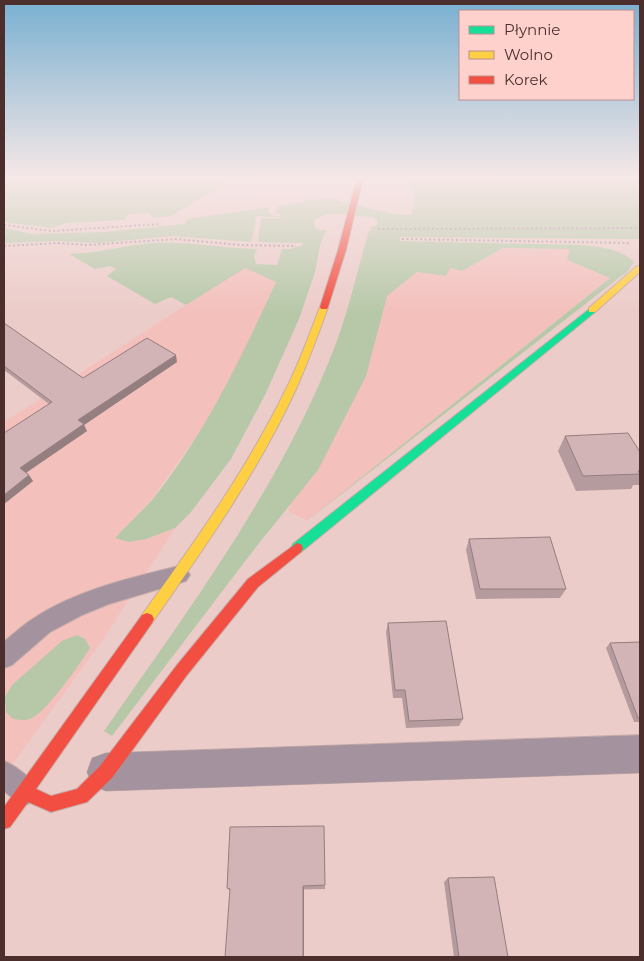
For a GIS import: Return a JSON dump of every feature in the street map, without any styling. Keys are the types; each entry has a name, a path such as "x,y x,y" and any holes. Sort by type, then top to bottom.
{"street":[{"path":"4,821 206,537 274,422 312,343 350,223"},
{"path":"25,792 51,804 81,796 106,772 182,670 253,583 599,304 640,268"},
{"path":"106,772 640,754"}],"lane":[{"path":"4,657 42,626 71,609 114,592 179,575"},
{"path":"4,774 25,792"}],"path":[{"path":"4,226 52,231 161,224"},
{"path":"378,229 640,228"},
{"path":"4,246 58,243 87,245 176,239 240,245 296,246"},
{"path":"402,239 631,243"}],"shaded area":[{"path":"503,248 570,249 624,266 307,521 288,511 315,450 391,254 462,271"},
{"path":"245,267 276,282 236,368 203,427 151,500 115,538 129,542 146,539 175,528 102,641 4,776 4,422"}],"green space":[{"path":"11,223 70,223 51,228"},
{"path":"256,223 251,242 172,236 99,243 56,241 4,243 4,228 32,234 105,232 184,224"},
{"path":"260,223 314,223 314,226 318,230 326,230 320,245 315,272 299,319 265,395 231,459 191,512 175,528 146,539 129,542 115,538 152,500 189,449 221,395 276,282 245,268 186,305 171,297 155,304 107,276 116,269 110,266 95,269 69,254 90,253 142,244 179,243 257,249 254,256 256,264 277,265 282,249 291,249 303,245 303,243 258,242"},
{"path":"377,223 640,223 640,239 399,237 401,241 583,245 617,251 634,262 627,272 307,521 610,278 567,260 570,249 503,248 462,271 450,268 446,276 417,272 387,296 366,376 318,470 256,547 112,736 104,731 231,545 261,497 288,448 313,398 335,346 369,231 373,230 369,228 376,226"},
{"path":"77,635 85,639 90,648 63,686 46,706 32,718 25,720 13,719 6,712 5,697 12,685 62,641"}],"building":[{"path":"4,323 83,378 147,338 176,355 78,420 84,424 20,468 29,475 4,495 4,433 52,402 4,366"},
{"path":"628,433 640,452 640,471 638,471 640,474 583,476 565,436"},
{"path":"550,537 566,589 480,589 469,539"},
{"path":"446,621 463,719 409,721 405,690 395,690 388,623"},
{"path":"640,642 640,718 638,718 610,643"},
{"path":"324,826 325,885 303,886 303,957 225,957 230,889 227,888 230,827"},
{"path":"494,877 508,957 459,957 448,878"}],"traffic: fast":[{"path":"297,548 592,310"}],"traffic: slow":[{"path":"592,310 640,268"},
{"path":"147,619 199,546 248,470 290,390 309,349 324,307"}],"traffic: jam":[{"path":"324,307 349,223"},
{"path":"25,792 51,804 81,796 106,772 182,670 253,583 297,548"},
{"path":"4,821 147,619"}]}
